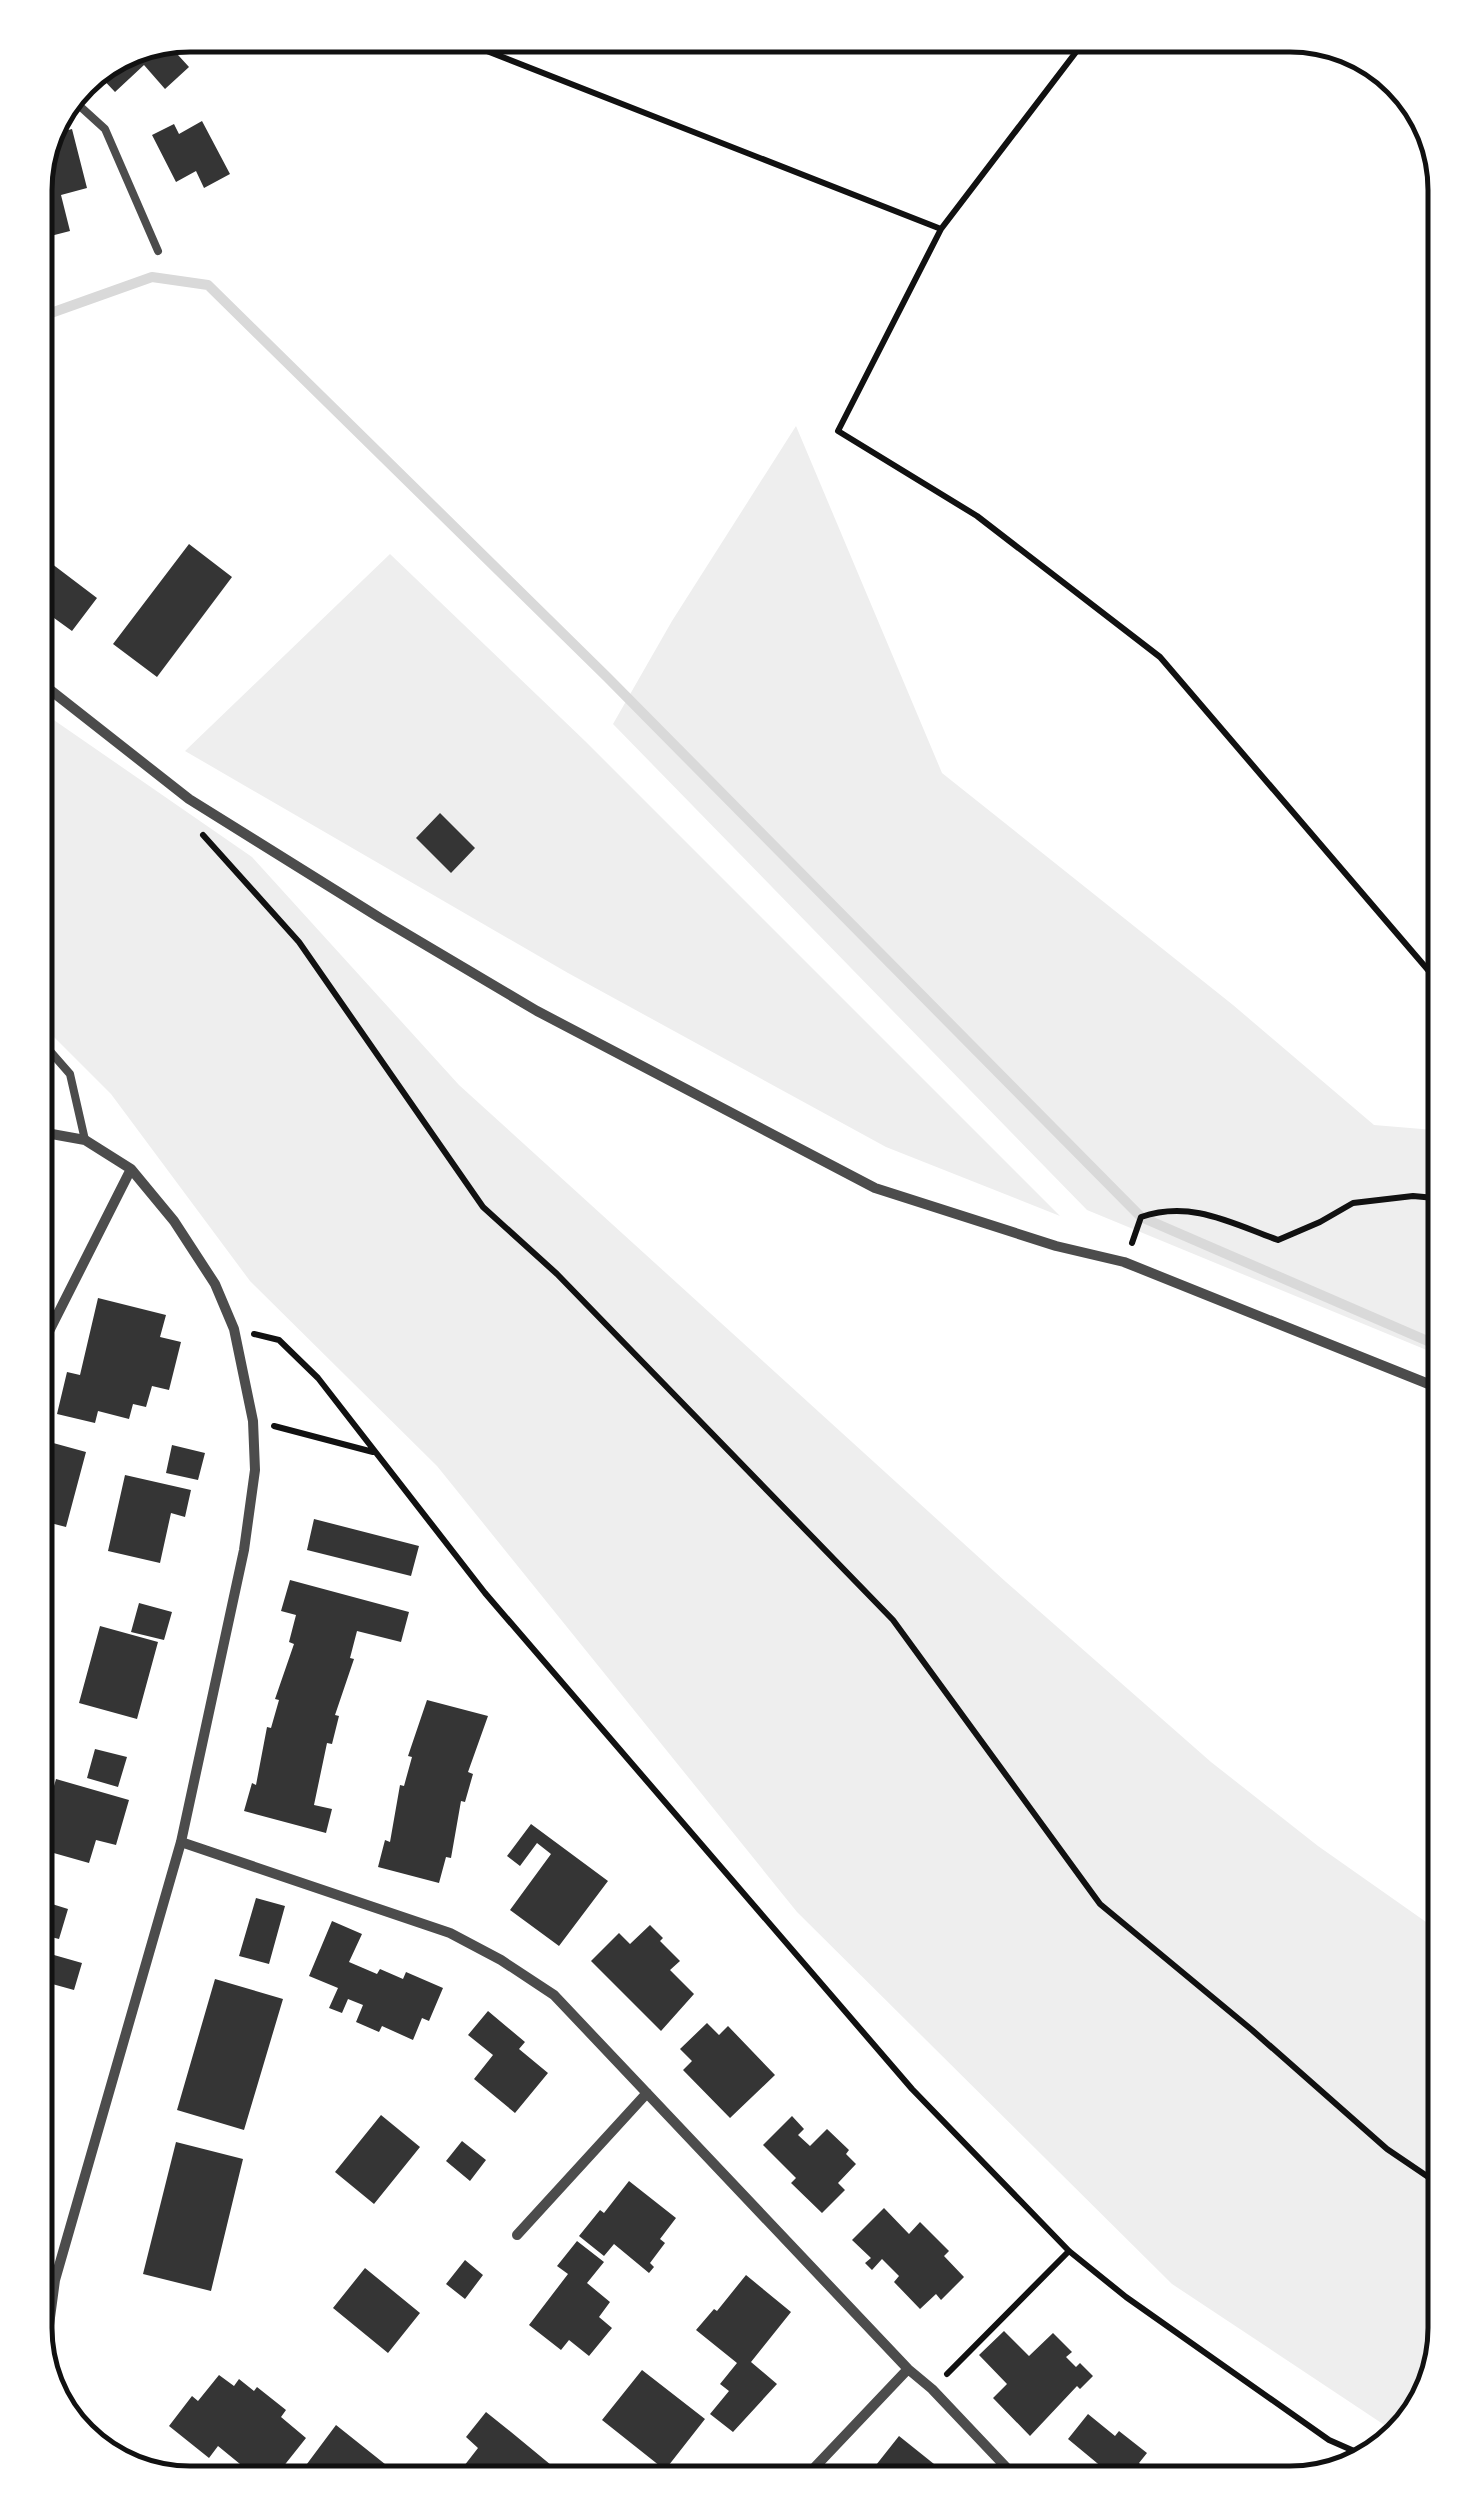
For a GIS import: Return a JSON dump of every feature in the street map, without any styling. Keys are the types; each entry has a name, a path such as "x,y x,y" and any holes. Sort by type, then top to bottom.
{"street":[{"path":"53,692 188,798 380,918 538,1011 874,1188 1056,1246 1124,1262 1428,1384"},
{"path":"52,2297 181,1842 244,1550 255,1470 254,1421 234,1329 214,1284 174,1221 131,1169 85,1140 53,1134"},
{"path":"52,1324 131,1169"},
{"path":"181,1842 450,1932 554,1995 908,2370 1005,2466"},
{"path":"516,2235 647,2092"},
{"path":"815,2466 908,2370"}],"lane":[{"path":"81,107 105,129 158,251"},
{"path":"53,1054 70,1074 85,1140"}],"path":[{"path":"490,52 941,228"},
{"path":"1075,53 941,228 838,431 977,516 1160,657 1428,970"},
{"path":"188,798 198,830 299,942 484,1207 557,1274 893,1620 1100,1904 1252,2030 1387,2150 1428,2178"},
{"path":"1124,1262 1141,1216 1166,1208 1202,1213 1278,1240 1353,1202 1428,1197"},
{"path":"234,1329 279,1340 318,1378 484,1593 912,2089 1069,2251 1126,2298 1328,2440 1354,2451"},
{"path":"254,1421 307,1432 374,1453"},
{"path":"932,2390 1069,2251"}],"shaded area":[{"path":"796,426 942,773 1233,1005 1374,1125 1428,1130 1428,1351 1087,1210 613,724 672,621"},
{"path":"390,554 585,741 1060,1216 886,1147 568,973 185,751"},
{"path":"53,719 252,857 459,1085 1006,1582 1211,1762 1318,1846 1428,1923 1427,2347 1414,2390 1387,2427 1172,2284 797,1912 437,1466 250,1281 111,1094 53,1036"}],"building":[{"path":"177,53 189,67 165,89 144,65 115,92 106,82 137,63"},
{"path":"202,121 230,174 204,188 196,171 176,182 152,135 174,124 179,134"},
{"path":"72,129 87,188 61,195 70,231 53,235 53,181 57,154 67,130"},
{"path":"189,544 232,577 157,677 113,644"},
{"path":"53,565 97,598 72,631 53,617"},
{"path":"440,813 475,848 451,873 416,838"},
{"path":"98,1298 166,1315 160,1337 181,1342 169,1390 152,1386 146,1407 133,1404 129,1419 98,1411 95,1423 57,1414 67,1372 80,1375"},
{"path":"52,1443 86,1452 66,1527 52,1523"},
{"path":"172,1445 205,1453 198,1480 166,1473"},
{"path":"125,1475 191,1490 185,1517 171,1513 160,1563 108,1551"},
{"path":"314,1519 419,1546 411,1576 307,1550"},
{"path":"290,1580 409,1612 401,1642 357,1631 350,1658 354,1659 335,1715 339,1716 332,1744 327,1743 314,1805 332,1809 326,1833 244,1811 252,1783 256,1785 267,1727 271,1728 279,1700 275,1699 294,1644 289,1642 296,1615 281,1611"},
{"path":"139,1603 172,1612 164,1640 131,1632"},
{"path":"100,1626 158,1642 137,1719 79,1703"},
{"path":"427,1700 488,1716 468,1772 473,1774 465,1802 461,1801 451,1858 446,1857 439,1883 378,1867 385,1840 390,1842 400,1785 404,1786 412,1757 408,1756"},
{"path":"95,1749 127,1757 118,1787 87,1778"},
{"path":"56,1779 129,1800 116,1845 96,1840 89,1863 52,1853 52,1792"},
{"path":"531,1824 608,1881 559,1946 510,1910 551,1854 537,1843 520,1866 507,1856"},
{"path":"256,1898 285,1906 269,1964 239,1956"},
{"path":"52,1904 68,1909 59,1939 52,1937"},
{"path":"332,1921 362,1934 349,1962 377,1974 380,1969 403,1979 406,1972 443,1988 429,2021 422,2018 413,2040 382,2026 379,2032 356,2022 363,2005 348,1999 342,2013 329,2008 338,1988 309,1976"},
{"path":"650,1925 680,1961 670,1970 694,1994 661,2031 591,1961 619,1933 630,1944"},
{"path":"52,1954 82,1963 74,1990 52,1984"},
{"path":"215,1979 283,1999 244,2130 177,2110"},
{"path":"488,2011 525,2042 519,2049 548,2073 515,2113 474,2079 493,2055 468,2035"},
{"path":"707,2023 719,2035 728,2026 775,2075 730,2118 683,2070 692,2061 680,2049"},
{"path":"381,2115 420,2147 374,2204 335,2172"},
{"path":"792,2116 804,2129 798,2135 810,2146 827,2129 849,2150 846,2154 856,2164 838,2183 845,2190 822,2213 791,2183 796,2178 763,2145"},
{"path":"462,2141 486,2160 470,2181 446,2161"},
{"path":"176,2142 243,2159 211,2291 143,2274"},
{"path":"629,2181 676,2218 660,2239 665,2243 650,2263 654,2267 649,2273 614,2244 604,2256 579,2236 600,2210 604,2213"},
{"path":"884,2208 909,2234 920,2222 949,2251 944,2256 964,2277 941,2300 936,2294 920,2309 894,2282 899,2276 882,2259 872,2270 865,2263 871,2258 852,2240"},
{"path":"577,2241 604,2262 587,2283 610,2302 599,2317 612,2328 589,2356 569,2340 561,2350 529,2325 568,2274 557,2266"},
{"path":"465,2260 483,2275 465,2299 446,2284"},
{"path":"365,2268 420,2313 388,2353 333,2308"},
{"path":"746,2275 791,2312 751,2362 777,2384 733,2432 710,2414 729,2391 720,2384 737,2363 696,2330"},
{"path":"1004,2331 1029,2356 1053,2333 1072,2352 1066,2357 1076,2367 1080,2363 1093,2376 1080,2389 1077,2386 1030,2436 993,2398 1007,2384 979,2355"},
{"path":"642,2370 705,2419 668,2466 660,2466 602,2420"},
{"path":"219,2375 234,2386 239,2379 254,2391 257,2387 286,2410 281,2417 306,2438 284,2466 238,2466 218,2446 209,2458 169,2426 192,2396 198,2401"},
{"path":"486,2412 552,2466 464,2466 478,2448 466,2437"},
{"path":"1088,2414 1115,2436 1119,2431 1147,2453 1139,2463 1143,2466 1101,2466 1068,2439"},
{"path":"336,2425 387,2466 305,2466"},
{"path":"899,2436 936,2466 875,2466"}],"waterway":[{"path":"53,312 152,277 208,285 607,677 1141,1217 1428,1341"}]}
